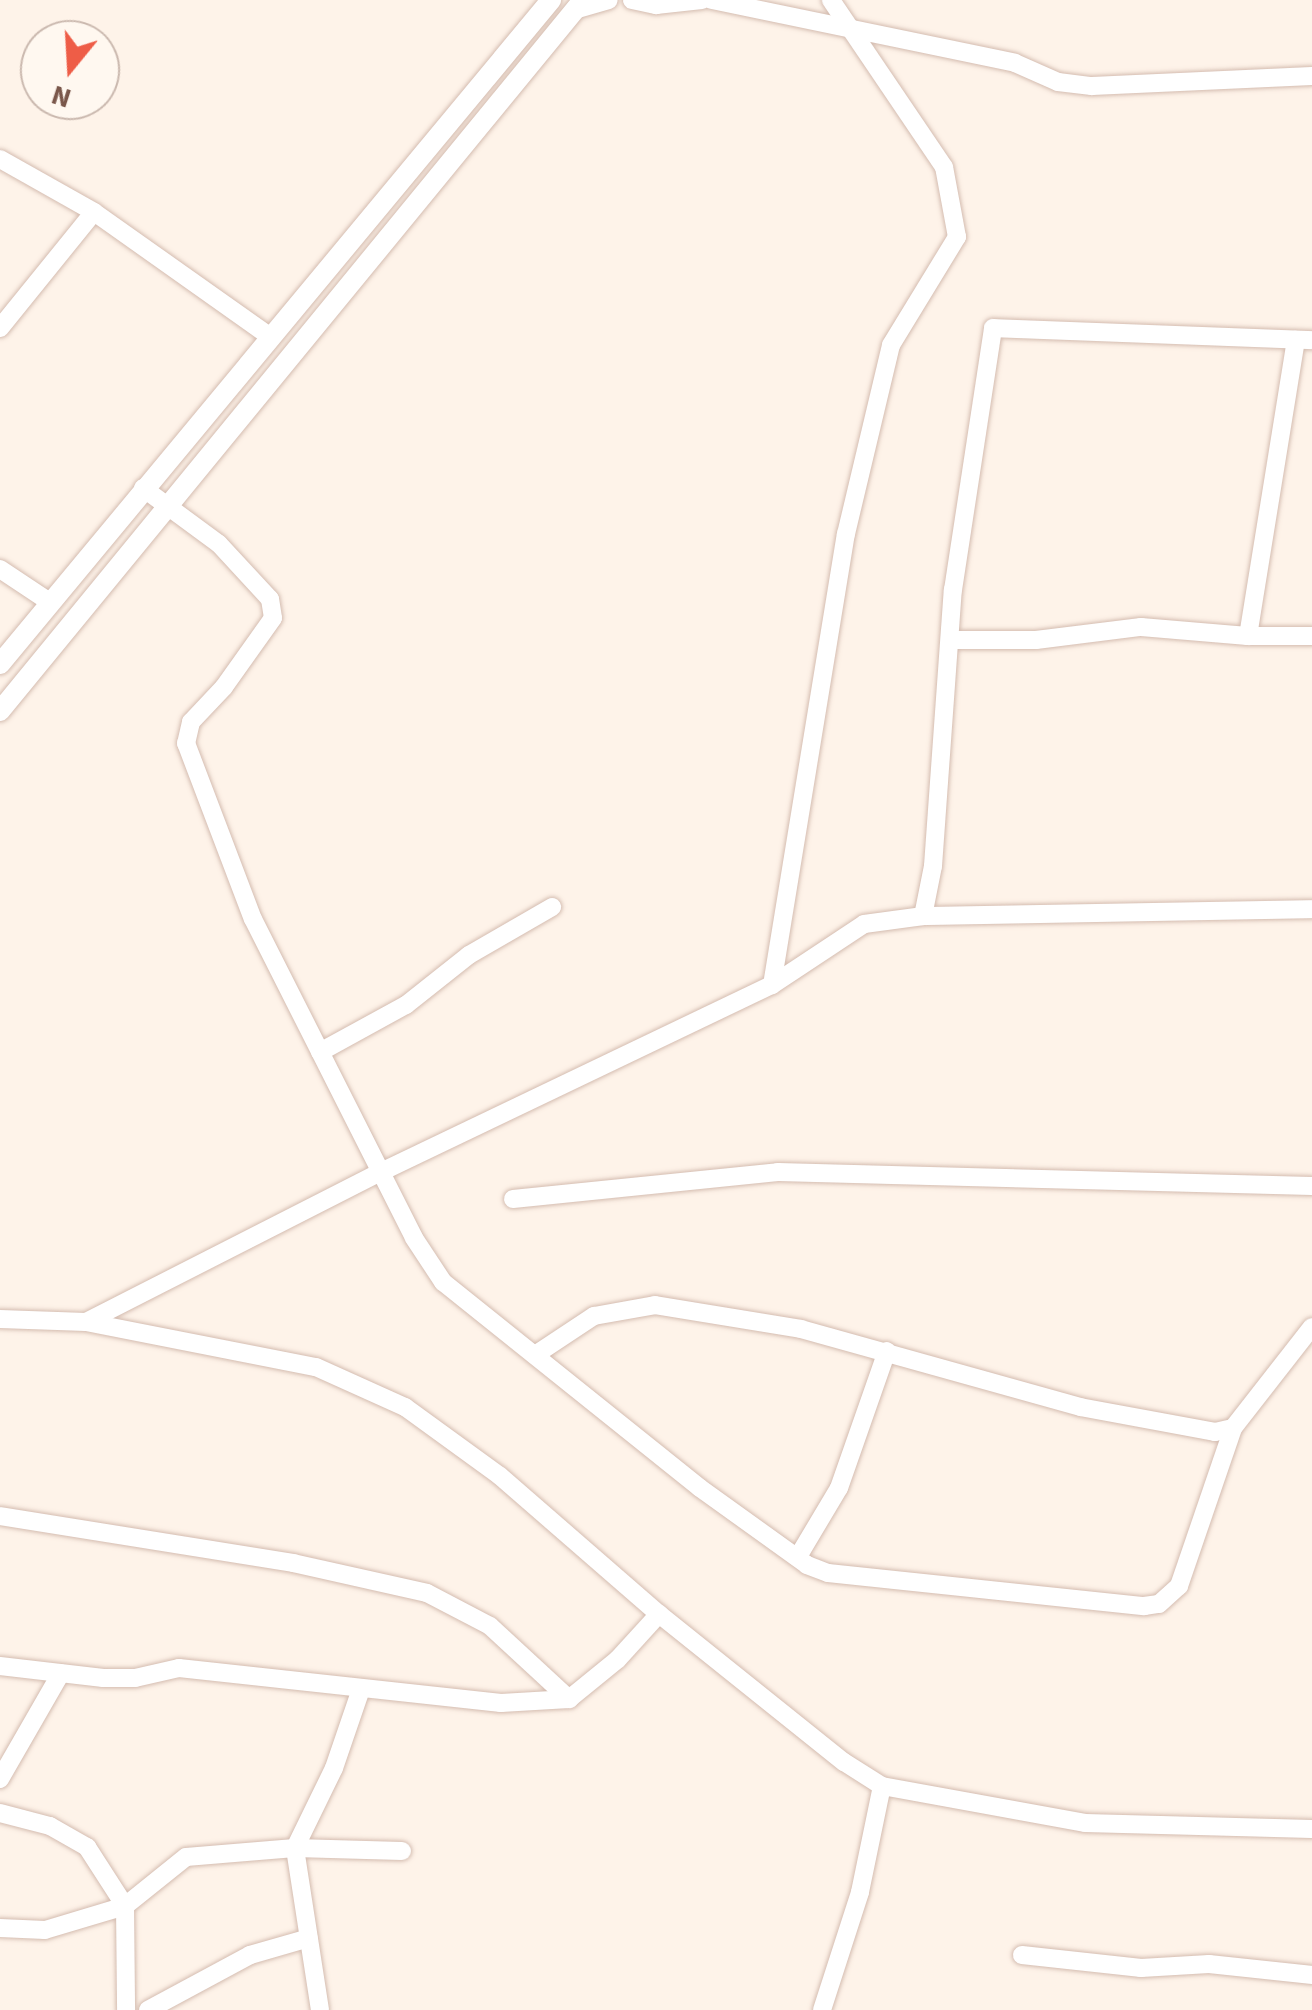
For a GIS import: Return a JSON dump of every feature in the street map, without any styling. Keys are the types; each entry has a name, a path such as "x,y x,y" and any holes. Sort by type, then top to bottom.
{"street":[{"path":"0,664 551,0"},
{"path":"0,710 578,5 609,0"},
{"path":"632,0 656,5 702,0"},
{"path":"712,0 1016,64 1058,82 1092,86 1312,76"},
{"path":"772,985 846,534 891,344 956,238 944,167 831,0"},
{"path":"504,56 524,72"},
{"path":"0,159 94,212 269,336"},
{"path":"0,328 94,212"},
{"path":"923,916 933,866 953,590 993,328 1304,340 1248,636"},
{"path":"143,488 169,504 258,582 274,611 251,652 191,722 186,743 253,919 414,1238 444,1282 700,1488 808,1565 844,1575 1154,1606 1180,1586 1234,1428 1312,1328"},
{"path":"0,569 51,603"},
{"path":"950,640 1036,640 1142,627 1248,636 1312,636"},
{"path":"320,1052 406,1005 470,955 552,906"},
{"path":"86,1322 380,1172 772,985 864,924 923,916 1312,909"},
{"path":"513,1199 778,1172 1312,1186"},
{"path":"535,1355 594,1316 655,1305 801,1329 1080,1407 1170,1426 1215,1432 1234,1428"},
{"path":"0,1318 86,1322 316,1367 405,1408 500,1476 659,1614 844,1762 882,1786 1084,1824 1312,1829"},
{"path":"799,1555 839,1488 887,1351"},
{"path":"0,1516 292,1563 427,1593 490,1626 569,1699"},
{"path":"0,1666 135,1678 179,1668 501,1703 569,1699 618,1659 659,1614"},
{"path":"0,1779 61,1673"},
{"path":"320,2010 295,1848 334,1768 362,1689"},
{"path":"822,2010 860,1892 882,1786"},
{"path":"0,1812 50,1826 88,1848 125,1906 126,2010"},
{"path":"0,1928 45,1930 125,1906 186,1857 295,1848 402,1851"},
{"path":"148,2010 250,1955 309,1938"},
{"path":"1022,1955 1141,1968 1209,1964 1312,1975"}]}
